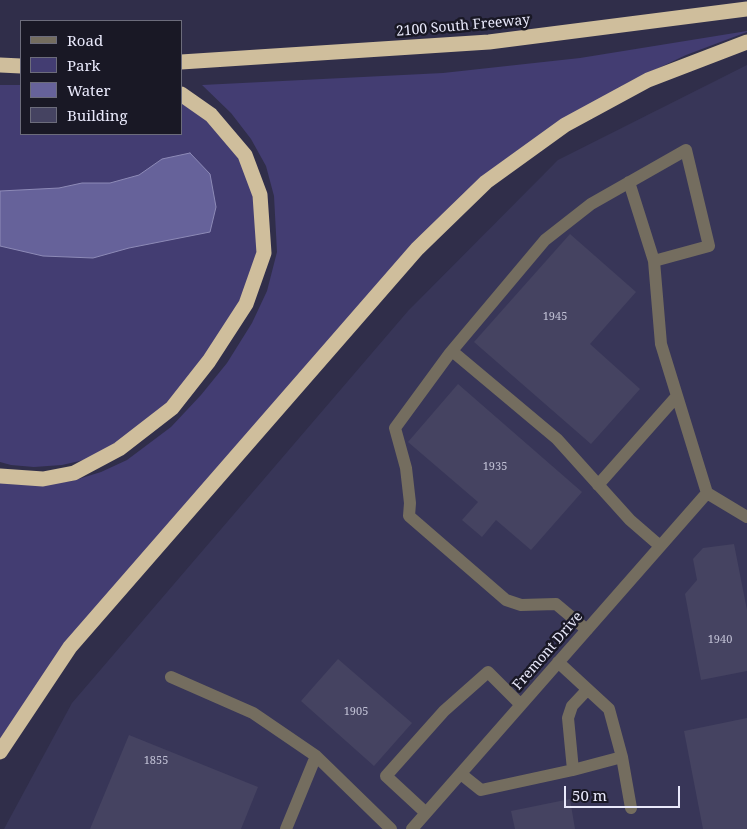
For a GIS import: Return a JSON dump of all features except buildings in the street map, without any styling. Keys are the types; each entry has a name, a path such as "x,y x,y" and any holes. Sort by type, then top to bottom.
{"highway":[{"name":"2100 South Freeway","path":"182,62 489,42 747,9"},
{"path":"0,752 70,648 416,249 486,182 565,125 648,80 747,42"},
{"path":"0,65 20,66"},
{"path":"0,476 43,479 74,473 120,449 172,408 209,361 246,304 264,253 260,195 245,155 211,115 182,95"}],"street":[{"path":"587,630 556,604 522,605 506,600 409,516 410,502 406,468 395,428 452,351 545,240 590,204 686,150 709,246 654,261"},
{"path":"629,182 654,261 660,344 707,493 747,518"},
{"path":"452,351 557,439 630,520 660,546"},
{"path":"598,485 677,396"},
{"name":"Fremont Drive","path":"412,829 707,493"},
{"path":"558,662 609,709 622,756 632,808"},
{"path":"426,813 386,776 444,711 488,672 521,705"},
{"path":"171,677 254,713 316,756 391,829"},
{"path":"573,770 568,718 572,706 587,690"},
{"path":"286,829 316,756"},
{"path":"461,774 481,790 573,770 622,756"}],"shaded area":[{"path":"747,65 747,829 4,829 72,703 408,311 558,160"}],"green space":[{"path":"747,31 686,55 627,83 464,199 113,593 0,751 0,482 42,485 72,481 101,472 127,460 171,427 201,395 227,363 252,323 267,291 277,252 274,196 266,166 251,139 231,113 202,85 443,73 580,58"},
{"path":"0,85 20,85 20,135 182,135 182,101 210,121 241,159 251,181 261,242 237,314 174,399 126,440 84,460 62,465 34,467 0,462"}],"water":[{"path":"190,153 210,174 216,207 210,232 129,248 93,258 43,256 0,246 0,191 59,188 82,183 110,183 139,175 162,159"}]}
